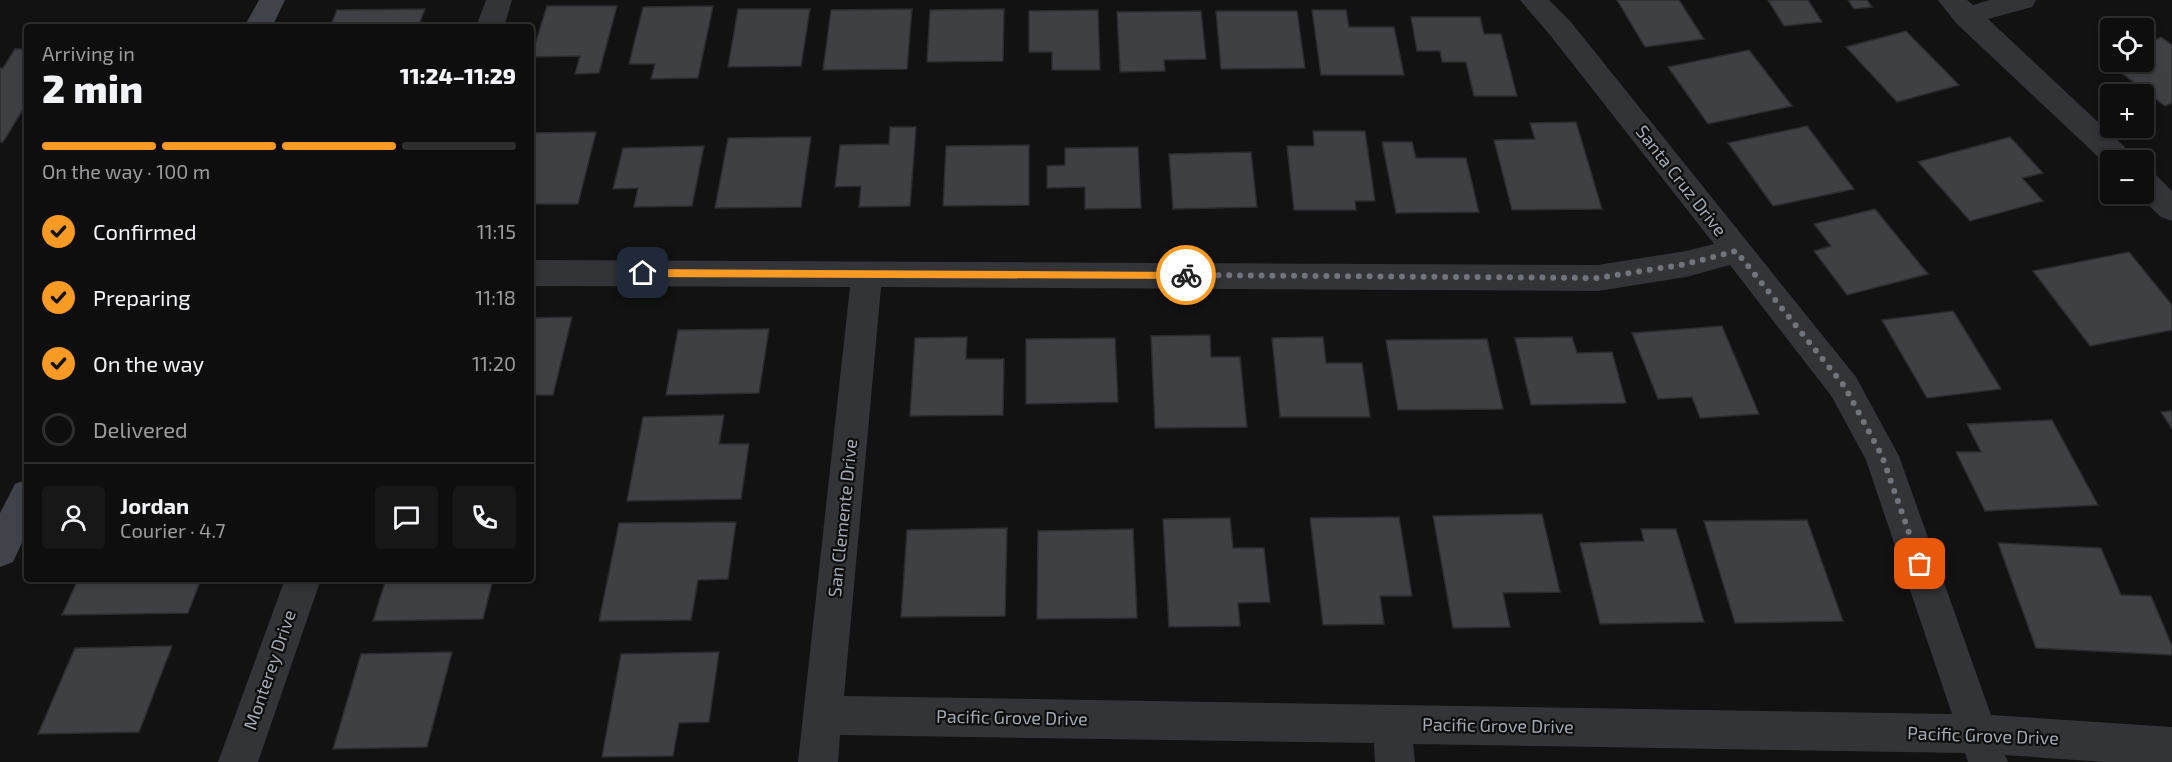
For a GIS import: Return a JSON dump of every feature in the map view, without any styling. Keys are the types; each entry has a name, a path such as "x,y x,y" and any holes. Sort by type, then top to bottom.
{"main road":[{"path":"260,24 272,0"},
{"path":"0,550 24,501"}],"street":[{"path":"491,24 500,0"},
{"name":"Santa Cruz Drive","path":"1533,0 1560,28 1845,387 1882,456 1983,748"},
{"path":"1959,8 2023,0"},
{"path":"1959,8 2109,150"},
{"path":"2154,192 2172,209"},
{"path":"534,273 1598,278 1686,264 1736,251"},
{"name":"San Clemente Drive","path":"818,762 867,273"},
{"name":"Monterey Drive","path":"238,762 302,582"},
{"name":"Pacific Grove Drive","path":"823,716 1392,724 1983,748 2172,747"},
{"path":"1392,724 1395,762"}],"building":[{"path":"1617,0 1679,0 1704,39 1645,47"},
{"path":"1768,0 1808,0 1822,22 1784,26"},
{"path":"1848,0 1867,0 1872,7 1854,9"},
{"path":"547,6 617,6 599,73 575,74 580,56 534,57 534,47"},
{"path":"713,6 698,78 651,79 655,64 629,64 643,7"},
{"path":"425,9 419,24 331,24 337,10"},
{"path":"738,9 810,9 801,66 728,67"},
{"path":"912,9 907,69 823,70 831,10"},
{"path":"1004,9 1003,61 927,62 930,10"},
{"path":"1098,10 1100,70 1052,70 1052,52 1029,52 1029,11"},
{"path":"1312,10 1346,10 1349,27 1394,27 1404,75 1321,75"},
{"path":"1201,11 1206,59 1164,60 1165,71 1120,72 1117,12"},
{"path":"1216,11 1297,11 1305,68 1221,69"},
{"path":"1411,17 1480,17 1484,34 1501,34 1517,96 1474,96 1466,62 1442,62 1440,51 1417,51"},
{"path":"1906,31 1959,85 1897,102 1846,47"},
{"path":"2161,37 2172,45 2172,103 2165,106 2154,98 2154,84 2136,84 2120,72 2154,72 2154,40"},
{"path":"15,49 24,49 24,108 3,142 0,142 0,68 3,68"},
{"path":"1749,50 1792,106 1708,124 1668,67"},
{"path":"1576,122 1602,209 1512,210 1494,140 1535,139 1530,123"},
{"path":"1807,126 1854,189 1773,206 1728,143"},
{"path":"890,127 916,127 910,206 859,207 861,186 835,187 840,145 889,144"},
{"path":"1313,131 1365,131 1375,201 1355,201 1356,210 1294,210 1287,146 1314,146"},
{"path":"596,132 578,204 534,204 534,133"},
{"path":"811,137 801,207 715,208 728,138"},
{"path":"2010,137 2043,173 2022,178 2043,201 1970,221 1918,162"},
{"path":"1382,142 1412,142 1416,158 1466,158 1479,212 1396,213"},
{"path":"1029,145 1029,205 943,206 946,146"},
{"path":"704,146 692,206 634,207 638,188 613,189 623,148"},
{"path":"1138,147 1141,208 1085,209 1085,187 1047,188 1047,166 1065,165 1065,148"},
{"path":"1251,152 1257,207 1173,209 1169,154"},
{"path":"1875,209 1928,274 1847,295 1814,251 1831,246 1814,224"},
{"path":"2129,252 2172,305 2172,330 2090,346 2033,271"},
{"path":"1953,311 2001,389 1927,398 1882,320"},
{"path":"572,317 553,395 534,395 534,318"},
{"path":"1722,326 1759,414 1700,418 1692,397 1658,399 1632,333"},
{"path":"769,329 759,393 666,395 678,330"},
{"path":"1210,335 1211,357 1240,357 1247,427 1155,428 1151,336"},
{"path":"967,337 966,359 1004,359 1003,415 910,416 915,338"},
{"path":"1323,337 1326,363 1362,363 1370,417 1280,417 1272,338"},
{"path":"1572,337 1577,353 1612,352 1626,403 1531,405 1515,338"},
{"path":"1115,338 1118,402 1026,404 1026,339"},
{"path":"1487,339 1503,409 1398,410 1386,340"},
{"path":"2172,411 2172,429 2161,412"},
{"path":"724,415 719,444 749,444 741,499 627,501 643,417"},
{"path":"2052,420 2098,505 1985,511 1956,452 1981,452 1967,424"},
{"path":"1542,514 1560,592 1503,593 1510,627 1453,628 1433,516"},
{"path":"1399,517 1412,596 1380,596 1384,624 1323,625 1310,518"},
{"path":"1230,518 1233,548 1264,548 1270,602 1238,603 1240,626 1169,627 1163,519"},
{"path":"1807,520 1843,621 1735,623 1704,521"},
{"path":"736,522 728,579 698,580 691,620 599,621 619,523"},
{"path":"1007,528 1005,616 901,617 907,530"},
{"path":"1133,529 1137,618 1037,619 1038,531"},
{"path":"1641,529 1676,529 1704,622 1600,624 1580,543 1644,541"},
{"path":"1998,543 2101,548 2121,595 2151,596 2172,646 2172,655 2036,648"},
{"path":"77,582 200,582 188,613 62,615"},
{"path":"385,582 492,582 483,619 373,621"},
{"path":"172,646 139,732 38,734 75,648"},
{"path":"452,652 427,747 333,749 361,654"},
{"path":"719,652 709,722 679,723 673,756 602,757 621,654"}],"way so far":[{"path":"1186,275 1598,278 1686,264 1736,251 1845,387 1882,456 1920,564"}],"route":[{"path":"643,273 1186,275"}]}
